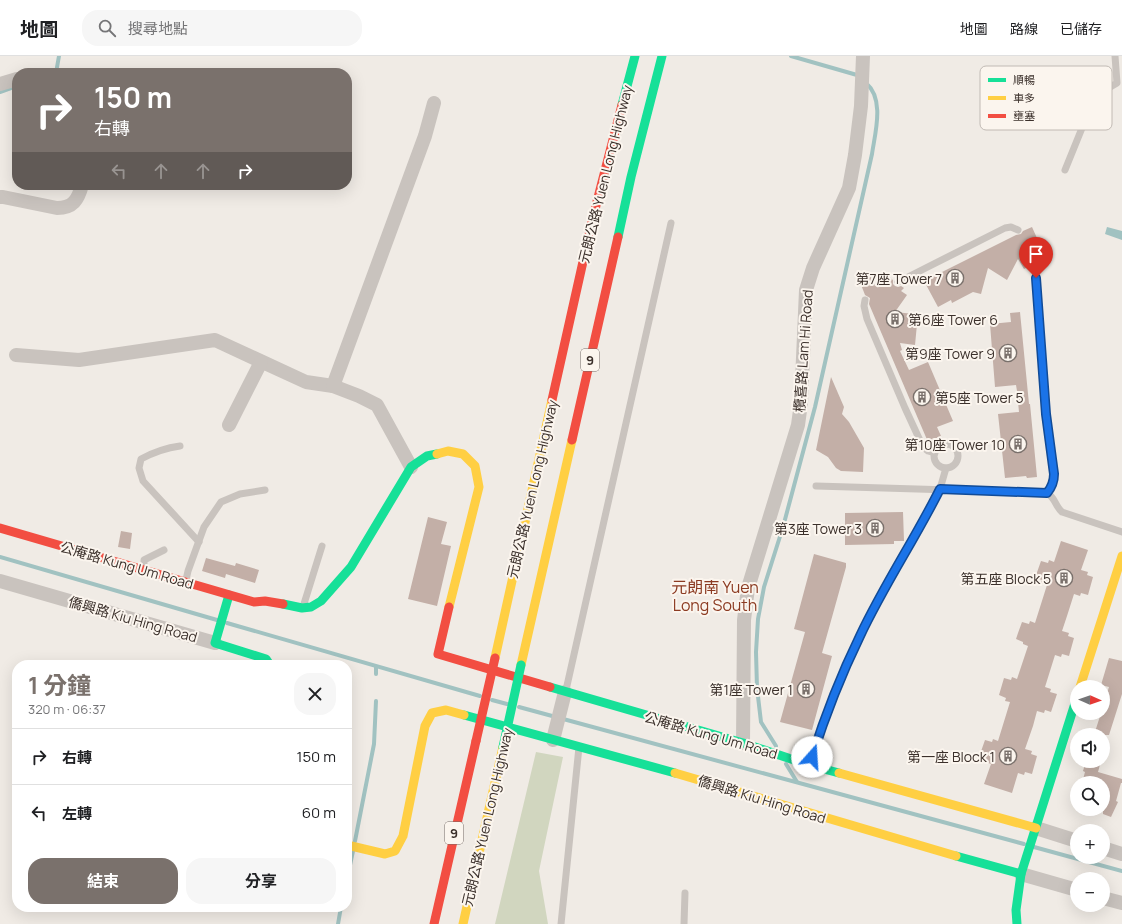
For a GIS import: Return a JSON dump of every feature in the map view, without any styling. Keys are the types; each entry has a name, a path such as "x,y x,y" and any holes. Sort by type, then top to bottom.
{"main road":[{"name":"元朗公路 Yuen Long Highway","path":"434,924 593,217 635,56"},
{"name":"元朗公路 Yuen Long Highway","path":"463,924 631,177 662,56"},
{"name":"公庵路 Kung Um Road","path":"411,468 427,456 448,452 463,454 475,466 479,488 438,654 743,743 809,765 1034,834"},
{"path":"302,608 311,607 320,602 351,567 411,468"},
{"name":"公庵路 Kung Um Road","path":"0,528 254,602 265,601 302,608"},
{"path":"1082,680 1122,556"},
{"path":"216,643 229,595"},
{"name":"僑興路 Kiu Hing Road","path":"216,643 263,660"},
{"name":"僑興路 Kiu Hing Road","path":"352,846 385,854 395,851 403,836 425,726 432,713 446,710 693,778 985,865 1022,871"},
{"path":"1016,924 1016,910 1022,871 1070,719"}],"street":[{"name":"欖喜路 Lam Hi Road","path":"743,743 744,620 748,588 798,425 801,403 806,290 813,268 849,188 861,106 863,56"},
{"path":"0,84 12,80"},
{"path":"333,386 426,136 434,103"},
{"path":"0,197 64,208 70,207 77,198 80,190"},
{"path":"16,354 79,360 215,340 306,382 333,386 377,405 411,468"},
{"path":"229,425 261,362"},
{"name":"僑興路 Kiu Hing Road","path":"0,581 216,643"},
{"path":"554,740 565,692"},
{"name":"公庵路 Kung Um Road","path":"1034,834 1070,840"},
{"path":"1110,850 1122,854"},
{"name":"僑興路 Kiu Hing Road","path":"1022,871 1070,888"},
{"path":"1110,900 1122,903"}],"lane":[{"path":"1115,56 1120,86"},
{"path":"1065,170 1081,130"},
{"path":"565,692 671,223"},
{"path":"898,282 1005,228 1010,227 1018,230"},
{"path":"1034,263 1046,414 1054,474 1054,482 1047,493"},
{"path":"865,300 865,312 867,319 910,421 923,447 928,451 935,453"},
{"path":"943,445 947,445 954,448 958,459 954,465 943,468 937,464 934,457 935,453 936,450 943,445"},
{"path":"180,446 165,448 153,452 141,459 139,468 143,481 199,542"},
{"path":"809,765 831,702 860,635 891,576 930,510 940,489 946,468"},
{"path":"816,486 1047,493 1051,495 1058,509 1062,512 1122,532"},
{"path":"185,582 204,527 222,502 240,494 265,490"},
{"path":"302,608 322,546"},
{"path":"143,570 144,560 164,550"},
{"path":"561,924 579,747"},
{"path":"470,889 473,910"},
{"path":"684,924 685,893"}],"green space":[{"path":"536,752 563,757 539,871 548,924 495,924"}],"water":[{"path":"1107,227 1122,231 1122,240 1105,234"}],"building":[{"path":"1032,227 1045,256 1038,259 1033,259 1030,261 1030,266 1024,269 1018,259 1007,280 988,268 981,294 973,292 952,303 951,300 938,307 924,281 1016,235 1021,234 1023,231"},
{"path":"884,273 893,280 893,284 895,286 901,286 904,288 901,291 907,295 895,312 914,314 913,323 917,324 915,345 900,343 902,350 900,351 909,370 928,362 953,421 937,427 941,436 928,442 869,304 870,298 865,295 860,282 871,277 875,286"},
{"path":"1020,312 1037,477 1027,478 1026,476 1005,478 998,414 1019,412 1017,391 1016,385 995,387 990,324 1011,322 1010,313"},
{"path":"831,377 844,407 842,414 849,422 864,448 863,472 841,471 836,468 828,457 816,450"},
{"name":"第3座 Tower 3","path":"903,512 904,541 894,541 894,544 845,545 845,513"},
{"path":"428,517 447,522 441,544 451,546 437,606 408,599"},
{"path":"121,531 132,533 130,549 118,547"},
{"path":"1061,541 1088,550 1081,570 1088,572 1087,575 1093,577 1088,595 1081,593 1080,596 1074,594 1062,631 1069,633 1068,636 1074,638 1069,656 1062,654 1061,657 1055,655 1045,687 1051,689 1050,692 1057,694 1051,712 1045,710 1044,713 1037,711 1025,749 1032,751 1031,754 1037,756 1032,774 1025,772 1024,775 1018,773 1012,793 984,784 991,764 985,762 986,759 979,757 985,740 992,742 993,739 998,741 1010,702 1005,701 1006,698 999,695 1004,678 1011,680 1012,677 1017,679 1028,646 1016,639 1022,622 1029,624 1030,621 1035,623 1047,585 1041,583 1042,580 1035,578 1041,561 1048,563 1049,560 1054,562"},
{"path":"814,554 846,563 846,567 822,653 832,656 812,730 780,722 805,632 794,629"},
{"path":"206,558 235,566 236,563 259,570 255,583 226,574 225,578 202,571"},
{"path":"1109,658 1122,661 1122,694 1110,732 1110,728 1096,728 1099,720 1110,720 1110,680 1102,680"},
{"path":"1084,768 1099,768 1098,772 1122,779 1116,801 1118,802 1111,817 1108,816 1110,816 1110,776 1084,776 1085,772 1083,771"}],"waterway":[{"path":"57,68 59,56"},
{"path":"791,56 857,75 859,77"},
{"path":"776,746 761,722 757,688 756,652 758,619 764,587 783,527 815,407 872,154 877,107 872,90 866,83"},
{"path":"0,92 11,88"},
{"path":"0,557 217,620"},
{"path":"227,623 480,696"},
{"path":"376,667 376,674"},
{"path":"492,700 507,704"},
{"path":"355,841 374,744 376,701"},
{"path":"519,707 1024,844"},
{"path":"786,764 797,782"},
{"path":"1034,847 1122,871"},
{"path":"352,856 353,851"},
{"path":"338,924 340,912"}],"traffic: fast":[{"path":"622,105 635,56"},
{"path":"618,237 631,177 662,56"},
{"path":"283,604 302,608 311,607 321,601 351,567 411,467 427,456 437,454"},
{"path":"229,595 215,643 267,660"},
{"path":"503,747 521,665"},
{"path":"550,687 743,743 809,765 839,773"},
{"path":"464,715 675,773"},
{"path":"1017,924 1016,910 1021,874 1070,719"},
{"path":"956,856 1021,874"}],"traffic: slow":[{"path":"495,658 552,400"},
{"path":"521,665 572,440"},
{"path":"437,454 448,451 463,454 475,466 479,487 449,607"},
{"path":"1082,680 1122,556"},
{"path":"352,846 385,854 395,851 403,836 425,726 432,713 446,710 464,715"},
{"path":"463,924 503,747"},
{"path":"675,773 956,856"},
{"path":"839,773 1036,828"}],"traffic: jam":[{"path":"552,400 593,217 622,105"},
{"path":"572,440 618,237"},
{"path":"0,528 254,602 265,601 283,604"},
{"path":"449,607 438,654 550,687"},
{"path":"476,741 495,658"},
{"path":"434,924 476,741"}],"place":[{"name":"第7座 Tower 7","path":"955,278"},
{"name":"第6座 Tower 6","path":"895,319"},
{"name":"第9座 Tower 9","path":"1008,353"},
{"name":"第5座 Tower 5","path":"922,397"},
{"name":"第10座 Tower 10","path":"1018,444"},
{"name":"第3座 Tower 3","path":"875,528"},
{"name":"第五座 Block 5","path":"1064,578"},
{"name":"第1座 Tower 1","path":"806,689"},
{"name":"第一座 Block 1","path":"1008,756"}],"district":[{"name":"元朗南 Yuen Long South","path":"715,596"}],"route":[{"path":"812,757 831,702 860,635 891,576 930,510 940,489 1047,493 1052,487 1054,482 1054,474 1046,414 1036,278"}]}
